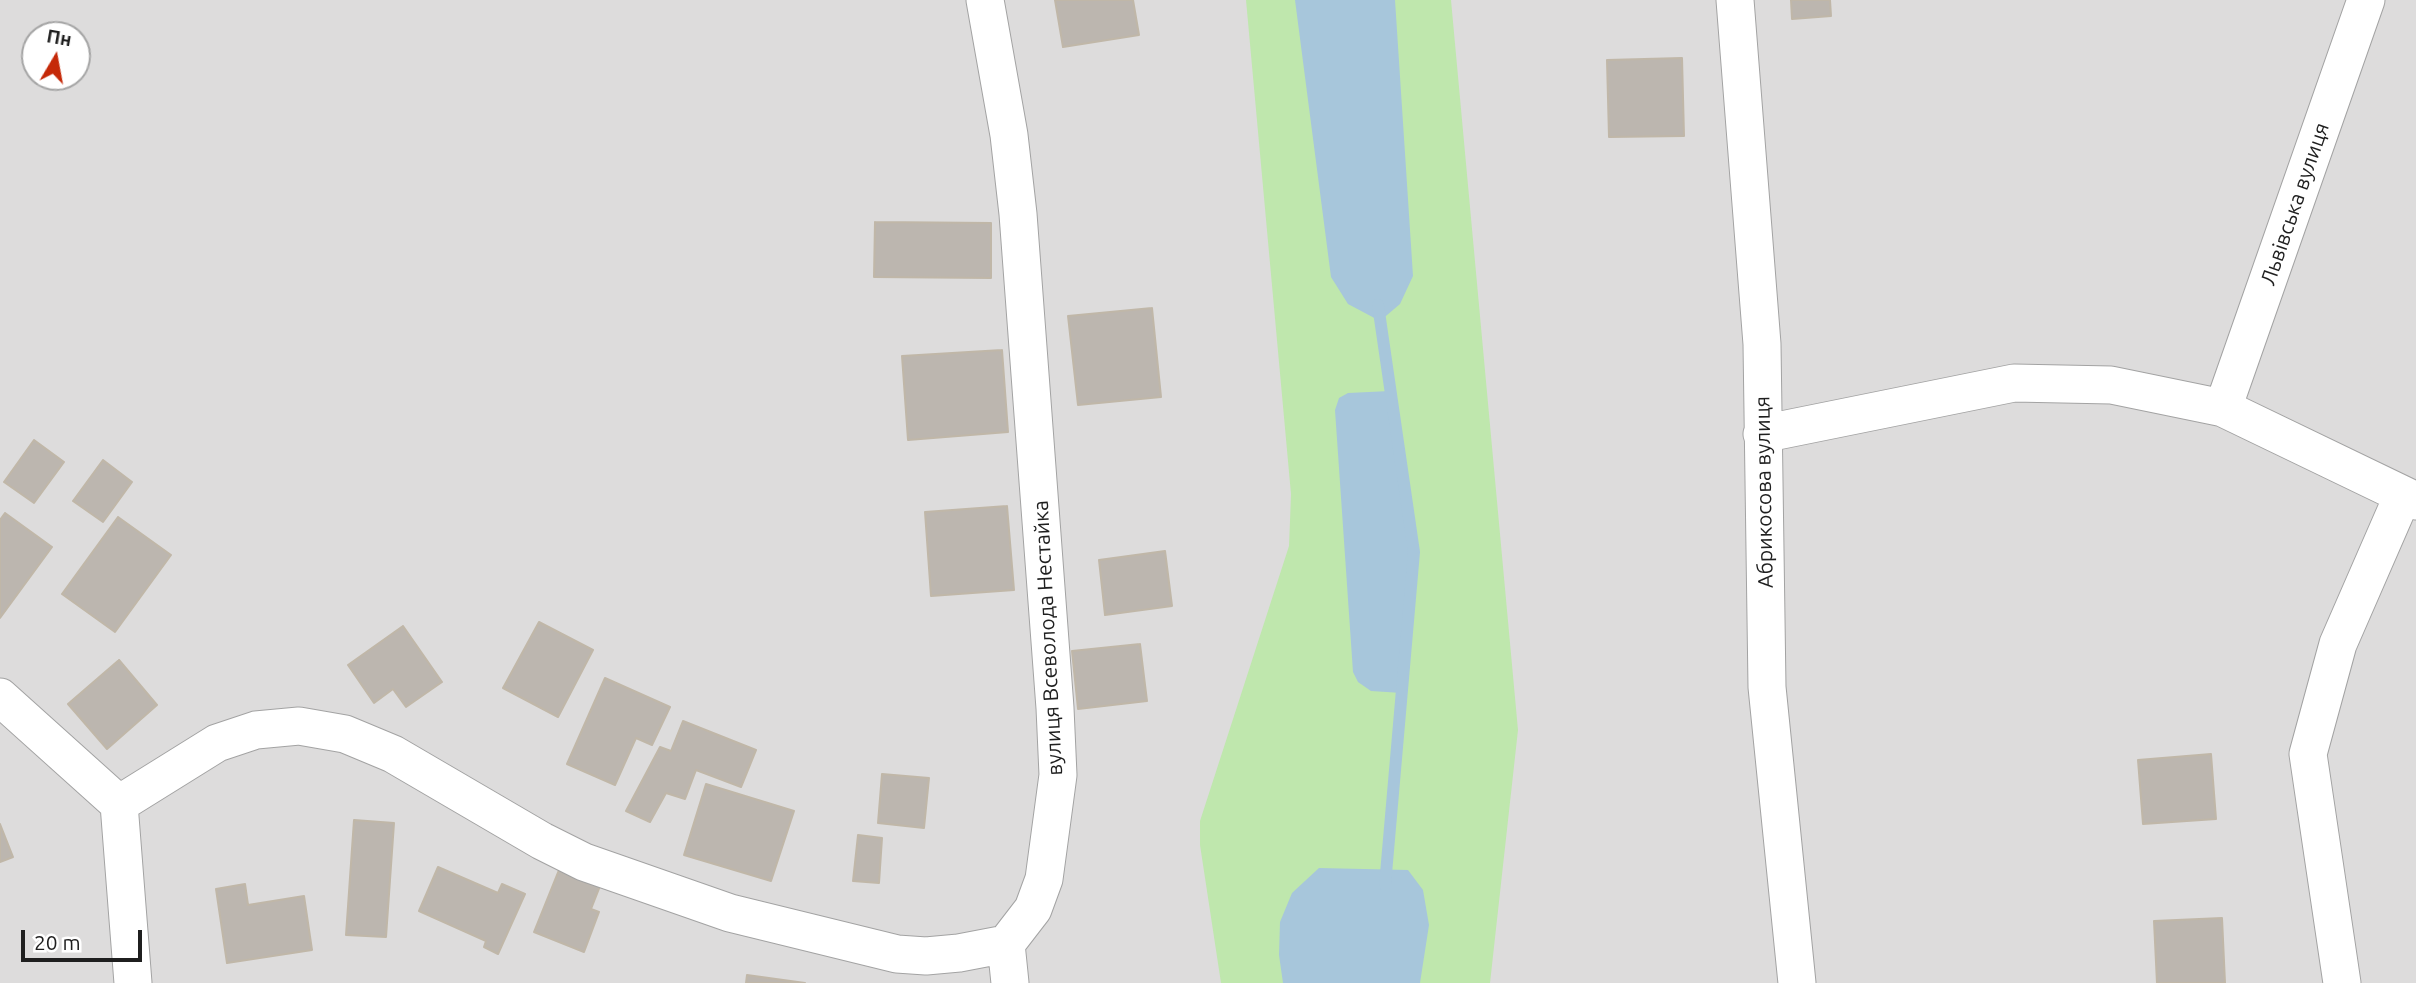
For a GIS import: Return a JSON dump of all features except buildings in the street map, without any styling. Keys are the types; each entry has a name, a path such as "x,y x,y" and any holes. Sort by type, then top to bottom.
{"street":[{"name":"вулиця Всеволода Нестайка","path":"985,0 1009,135 1018,214 1058,775 1044,879 1032,909 1006,944"},
{"name":"Абрикосова вулиця","path":"1735,0 1762,344 1767,687 1797,983"},
{"name":"Львівська вулиця","path":"2223,408 2366,0"},
{"path":"1762,434 2014,383 2111,385 2223,408 2409,498 2338,644 2308,754 2342,983"},
{"path":"0,698 119,804 133,983"},
{"path":"119,804 217,743 256,730 299,726 345,734 393,754 542,841 584,862 730,913 897,954 926,956 959,953 1006,944 1010,983"}],"shaded area":[{"path":"0,0 2416,0 2416,983 0,983"}],"green space":[{"path":"1246,0 1451,0 1518,730 1490,983 1221,983 1200,845 1200,821 1289,546 1291,494"}],"water":[{"path":"1295,0 1395,0 1413,276 1400,304 1380,321 1348,304 1331,277"},
{"path":"1390,391 1414,552 1402,693 1371,691 1358,682 1353,672 1335,410 1339,398 1348,393"},
{"path":"1319,868 1408,870 1423,890 1429,925 1420,983 1283,983 1279,955 1280,922 1292,893"}],"waterway":[{"path":"1378,305 1414,552 1385,885"}]}
